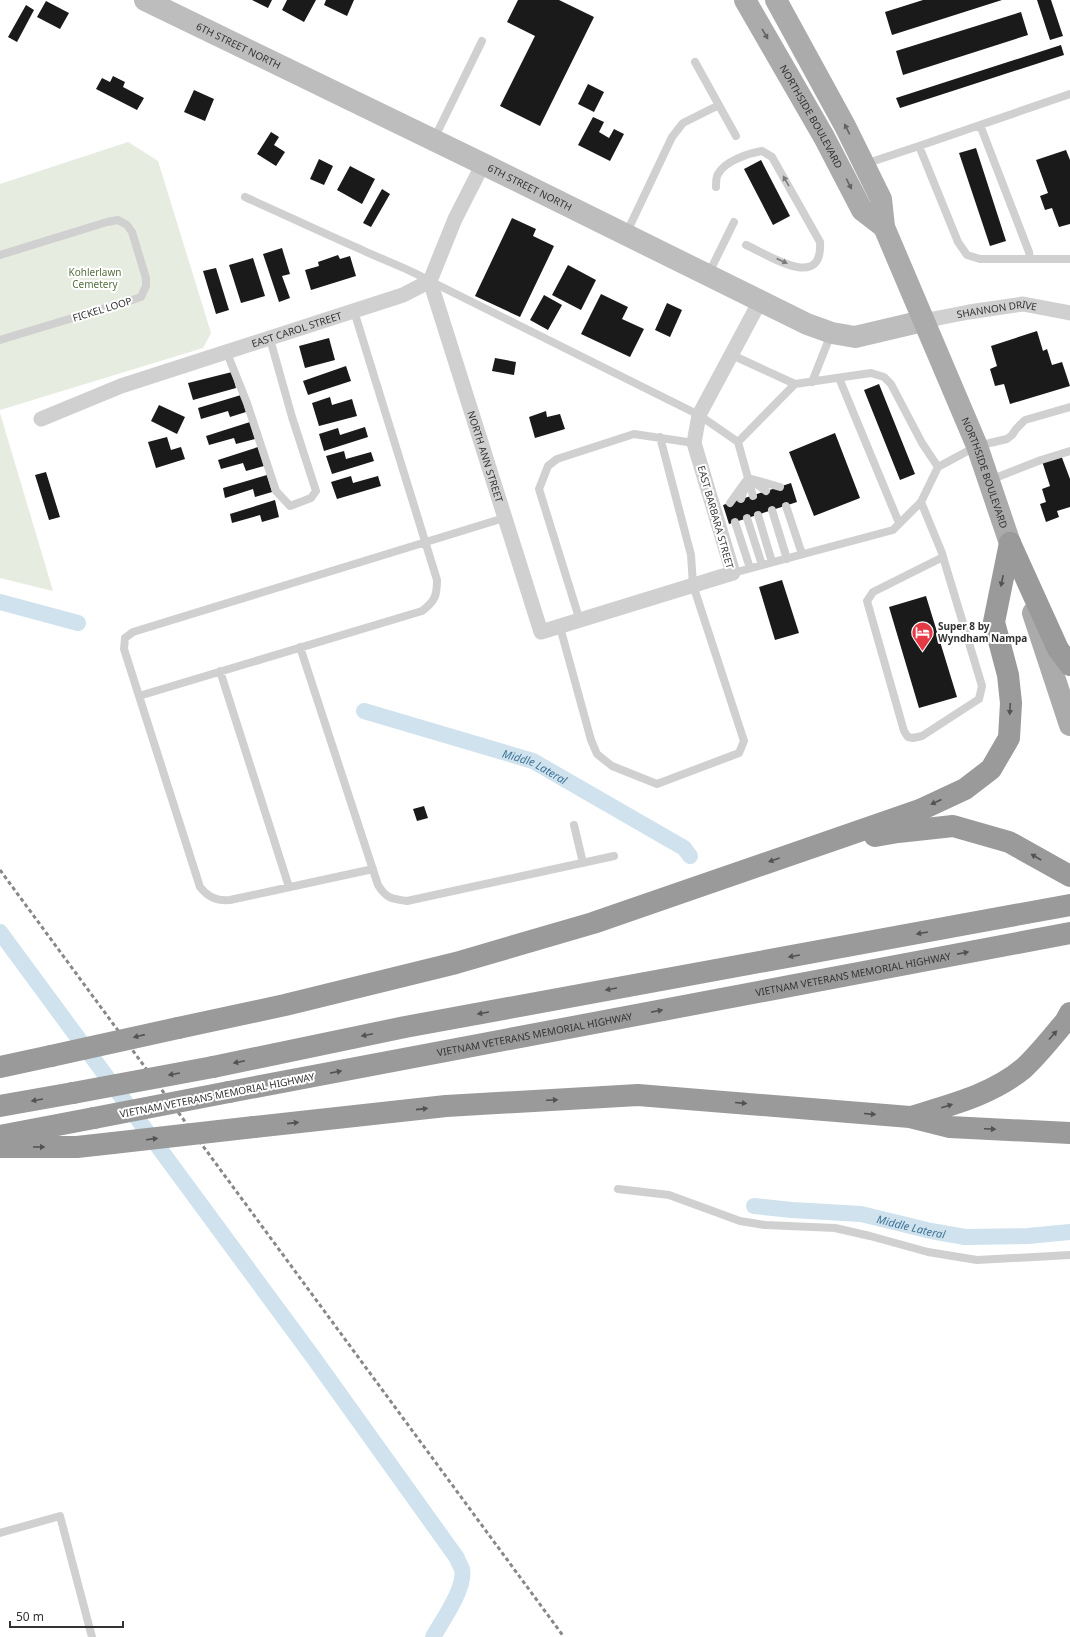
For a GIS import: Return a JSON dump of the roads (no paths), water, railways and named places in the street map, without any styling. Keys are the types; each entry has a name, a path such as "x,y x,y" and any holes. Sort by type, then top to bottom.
{"highway":[{"path":"1010,543 1058,649 1070,665"},
{"path":"0,1067 285,1006 456,963 593,923 920,810 965,789 991,769 1008,738 1011,703 1008,675 994,622 1010,543"},
{"path":"797,852 898,832 953,826 1009,842 1070,876"},
{"path":"0,1106 212,1067 405,1027 1070,905"},
{"name":"VIETNAM VETERANS MEMORIAL HIGHWAY","path":"0,1136 1070,933"},
{"path":"910,1117 967,1099 998,1086 1024,1067 1065,1022 1070,1013"},
{"path":"0,1147 77,1147 446,1106 638,1095 910,1117 950,1127 1070,1133"}],"main road":[{"name":"NORTHSIDE BOULEVARD","path":"746,0 824,137 862,210 884,227"},
{"name":"NORTHSIDE BOULEVARD","path":"776,0 865,164 881,199 884,227 908,280 923,322 977,446 1070,725"}],"street":[{"name":"6TH STREET NORTH","path":"145,0 434,140 807,324 832,333 855,337 923,322"},
{"path":"430,281 455,219 483,164"},
{"name":"EAST CAROL STREET","path":"41,418 121,386 403,295 430,281"},
{"name":"NORTH ANN STREET","path":"430,281 541,632"},
{"name":"EAST BARBARA STREET","path":"541,632 733,573 694,443 699,415 760,301"},
{"name":"SHANNON DRIVE","path":"923,322 969,312 1024,304 1070,313"}],"lane":[{"path":"434,140 482,41"},
{"path":"695,62 736,136"},
{"path":"865,164 1070,94"},
{"path":"625,234 672,137 683,123 719,105"},
{"path":"980,125 1029,252 1030,259"},
{"path":"919,146 958,242 967,255 980,259 1070,259"},
{"path":"716,187 717,175 725,166 749,153 762,151 772,157 820,242 821,253 816,263 808,269 796,268 746,245"},
{"path":"245,197 361,250 412,270 430,281 699,415 738,442 753,496"},
{"name":"FICKEL LOOP","path":"0,255 107,222 118,220 127,225 132,232 146,278 146,286 141,296 132,300 0,340"},
{"path":"708,276 734,222"},
{"path":"139,696 422,610 432,603 437,593 437,580 354,311"},
{"path":"812,382 832,333"},
{"path":"227,353 247,403 276,491 290,506 311,498 316,491 292,417 270,339"},
{"path":"732,354 795,384 871,373 884,377 892,384 922,443 938,467"},
{"path":"839,378 899,523"},
{"path":"738,442 795,384"},
{"path":"733,573 893,530 921,502 938,467 977,446 1007,439 1026,420 1070,407"},
{"path":"580,621 539,489 548,466 557,459 634,434 694,443"},
{"path":"560,627 591,740 597,754 612,766 657,784 738,753 744,741 694,586 691,555 660,437"},
{"path":"989,480 1041,460 1070,451"},
{"path":"748,478 780,487"},
{"path":"748,478 766,491"},
{"path":"741,499 748,478"},
{"path":"730,503 748,478"},
{"path":"921,502 943,557 982,686 979,699 922,736 913,738 908,737 904,731 868,601 873,592 943,557"},
{"path":"786,506 802,554"},
{"path":"772,510 787,558"},
{"path":"758,515 772,562"},
{"path":"373,869 230,900 220,901 207,896 200,887 124,649 125,638 133,632 504,518"},
{"path":"747,518 762,565"},
{"path":"736,522 750,568"},
{"path":"300,647 378,885 384,895 394,900 407,901 614,856"},
{"path":"220,671 289,887"},
{"path":"574,825 583,863"},
{"path":"618,1189 669,1195 740,1221 766,1225 835,1228 928,1252 977,1260 1070,1255"},
{"path":"0,1533 60,1516 92,1637"}],"waterway":[{"name":"Middle Lateral","path":"0,602 78,623"},
{"name":"Middle Lateral","path":"364,711 533,761 684,848 690,856"},
{"path":"0,932 313,1357 457,1558 462,1569 462,1577 457,1595 433,1637"},
{"name":"Middle Lateral","path":"754,1206 861,1214 931,1231 965,1237 1028,1236 1070,1232"}],"railway":[{"path":"0,870 564,1637"}],"place":[{"name":"Super 8 by Wyndham Nampa","path":"923,652"}],"park label":[{"name":"Kohlerlawn Cemetery","path":"95,278"}]}
